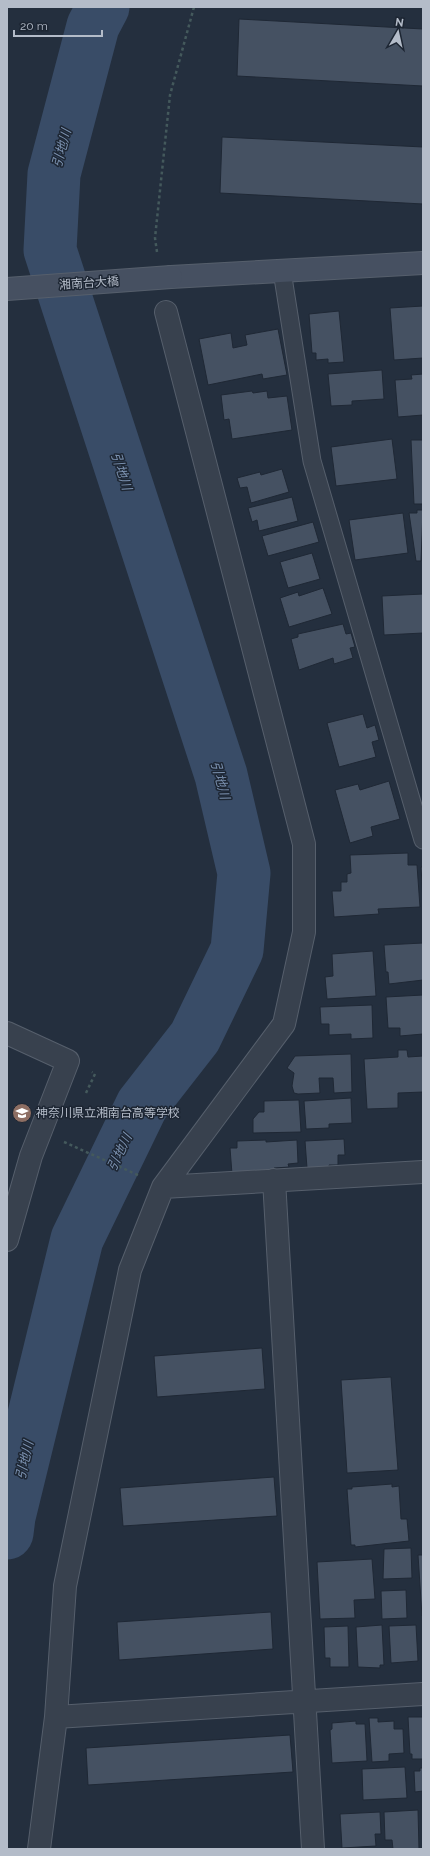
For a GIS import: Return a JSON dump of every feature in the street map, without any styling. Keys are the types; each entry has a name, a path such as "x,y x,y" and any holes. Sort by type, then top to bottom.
{"street":[{"name":"湘南台大橋","path":"7,289 165,268 282,271 423,263"},
{"path":"39,1849 56,1717 65,1586 130,1270 163,1186 284,1024 304,932 304,844 166,312"},
{"path":"7,1033 68,1061 31,1156 7,1240"},
{"path":"163,1186 423,1172"},
{"path":"274,1180 313,1849"},
{"path":"56,1717 423,1694"}],"lane":[{"path":"282,271 312,461 423,840"}],"path":[{"path":"165,268 155,238 170,95 194,7"},
{"path":"68,1144 137,1174"}],"building":[{"path":"239,19 423,29 423,86 237,76"},
{"path":"222,137 423,147 423,204 220,193"},
{"path":"423,306 423,358 394,360 390,308"},
{"path":"339,311 344,362 328,363 328,359 316,360 316,353 312,353 309,314"},
{"path":"278,329 287,375 263,379 262,374 208,385 199,339 231,333 233,348 247,345 245,335"},
{"path":"382,370 384,399 352,401 352,405 331,406 328,374"},
{"path":"423,374 423,415 398,417 395,380 412,379 411,375"},
{"path":"252,391 253,393 267,391 268,398 287,396 292,430 232,439 229,419 224,420 221,395"},
{"path":"392,439 397,479 336,486 331,447"},
{"path":"411,440 423,440 423,504 414,504"},
{"path":"282,469 289,492 251,503 247,487 240,488 237,478 260,472 261,475"},
{"path":"292,497 298,521 259,531 257,520 252,522 248,508"},
{"path":"417,510 423,510 421,561 416,561 409,513 417,513"},
{"path":"403,513 408,553 355,560 349,520"},
{"path":"313,522 319,542 268,556 262,536"},
{"path":"312,553 320,579 288,588 280,562"},
{"path":"323,588 332,614 289,627 280,598 298,592 299,596"},
{"path":"423,594 423,633 384,635 382,596"},
{"path":"343,624 346,634 351,633 355,647 350,648 353,658 334,664 333,658 299,670 291,639 298,637 298,634"},
{"path":"363,714 367,728 375,725 379,740 372,742 376,757 339,767 327,723"},
{"path":"389,781 400,819 371,827 373,836 350,843 335,790 358,784 360,790"},
{"path":"408,853 408,865 417,865 420,907 378,909 379,914 334,917 332,891 341,891 341,882 347,882 347,874 351,873 350,855"},
{"path":"421,867 423,867 423,900"},
{"path":"423,943 423,980 389,984 388,972 386,972 384,945"},
{"path":"373,951 376,996 327,999 325,977 333,976 332,954"},
{"path":"423,995 423,1034 400,1036 400,1028 388,1028 386,997"},
{"path":"372,1005 373,1038 351,1039 351,1034 329,1035 329,1024 321,1024 320,1007"},
{"path":"398,1050 407,1050 408,1057 423,1056 423,1092 398,1093 398,1108 367,1109 364,1059 398,1057"},
{"path":"351,1054 352,1092 334,1093 333,1078 319,1078 320,1093 294,1093 292,1086 294,1073 287,1068 295,1056"},
{"path":"351,1098 352,1123 329,1124 329,1128 306,1129 304,1101"},
{"path":"299,1100 301,1132 253,1133 253,1119 259,1112 264,1112 264,1101"},
{"path":"344,1139 345,1155 338,1155 338,1165 307,1168 305,1141"},
{"path":"266,1140 266,1142 297,1140 298,1163 288,1164 289,1167 274,1168 274,1171 232,1174 230,1148 237,1148 237,1141"},
{"path":"262,1348 265,1389 157,1397 154,1356"},
{"path":"391,1377 398,1470 347,1473 341,1380"},
{"path":"274,1477 277,1516 123,1526 120,1488"},
{"path":"392,1484 392,1487 399,1486 401,1519 407,1519 409,1541 355,1547 355,1545 351,1545 347,1489 352,1489 352,1487"},
{"path":"411,1548 412,1578 383,1579 384,1549"},
{"path":"418,1555 423,1555 423,1616 422,1616"},
{"path":"372,1559 375,1599 354,1600 355,1618 320,1619 317,1562"},
{"path":"406,1590 407,1618 382,1619 381,1591"},
{"path":"271,1612 273,1649 119,1660 117,1622"},
{"path":"382,1625 384,1665 380,1665 380,1668 358,1667 356,1627"},
{"path":"416,1625 418,1661 391,1663 389,1626"},
{"path":"348,1626 349,1667 330,1667 330,1658 325,1658 324,1627"},
{"path":"408,1717 423,1717 423,1759 412,1759 412,1754 410,1754"},
{"path":"369,1718 378,1718 378,1722 394,1721 394,1729 403,1729 404,1753 389,1754 389,1761 372,1762"},
{"path":"356,1721 356,1724 365,1724 367,1761 332,1763 330,1730 332,1729 332,1723"},
{"path":"290,1735 293,1772 88,1785 86,1748"},
{"path":"405,1767 407,1798 363,1800 362,1769"},
{"path":"420,1768 423,1768 423,1791 415,1792 414,1771 420,1771"},
{"path":"418,1810 419,1849 393,1849 392,1840 385,1840 384,1812"},
{"path":"380,1812 381,1834 375,1834 376,1846 342,1848 340,1814"}],"waterway":[{"name":"引地川","path":"7,1533 9,1517 77,1239 142,1105 195,1037 237,950 244,873 221,775 50,250 54,174 93,26 103,7"}],"place":[{"name":"神奈川県立湘南台高等学校","path":"22,1113"}]}
